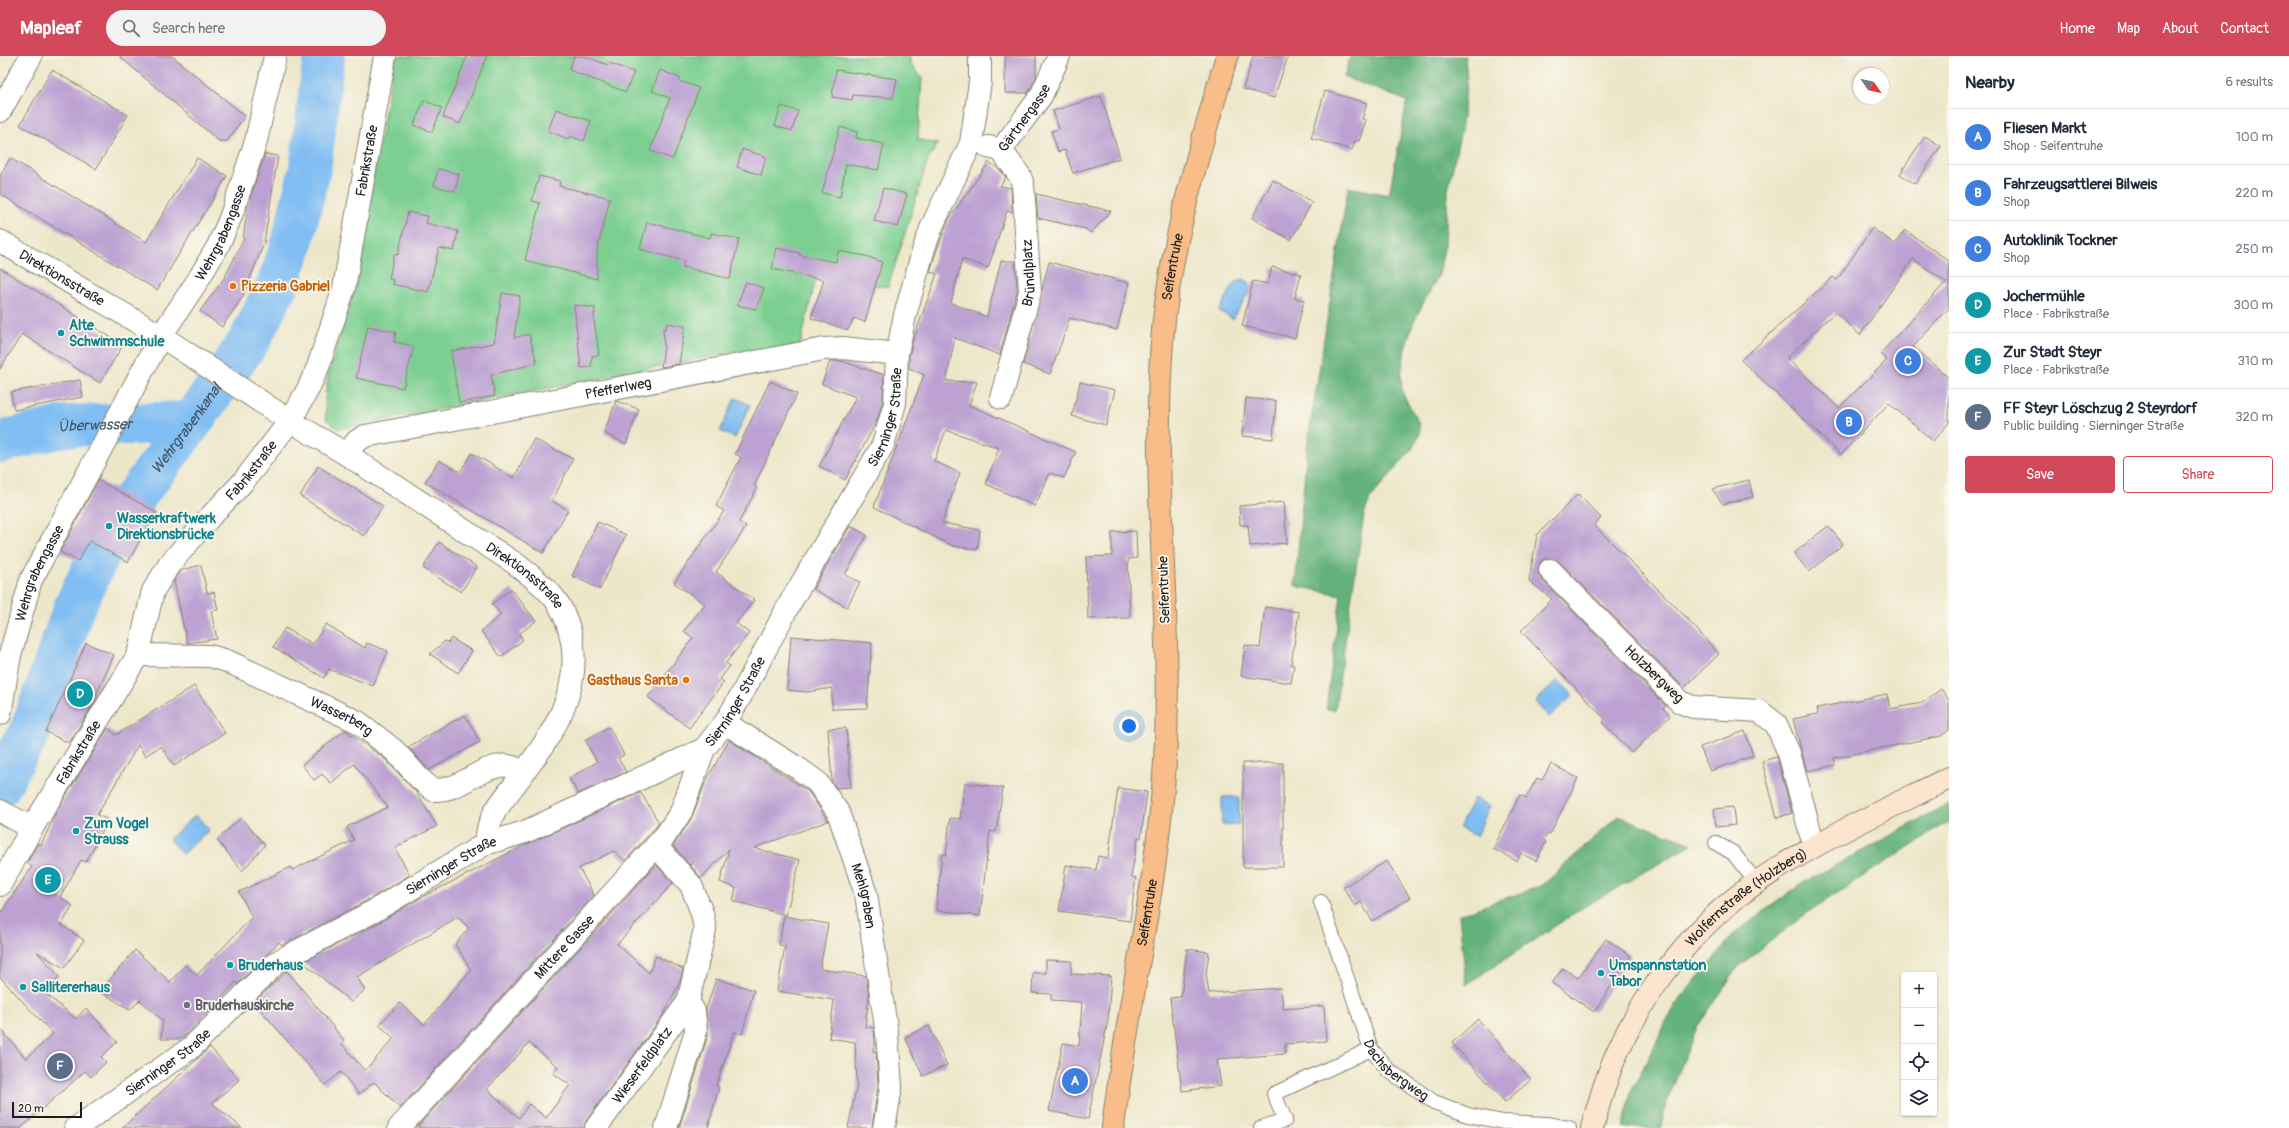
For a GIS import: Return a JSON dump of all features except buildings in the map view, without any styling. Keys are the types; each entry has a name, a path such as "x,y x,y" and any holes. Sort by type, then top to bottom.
{"main road":[{"name":"Seifentruhe","path":"1113,1128 1154,873 1165,760 1165,610 1158,420 1162,340 1175,249 1201,145 1227,56"},
{"name":"Wolfernstraße (Holzberg)","path":"1592,1128 1617,1054 1633,1021 1655,987 1685,948 1713,917 1757,883 1814,846 1949,778"}],"street":[{"path":"0,111 31,56"},
{"name":"Wehrgrabengasse","path":"0,714 10,656 31,580 93,464 129,392 161,336 198,280 218,246 231,216 256,141 275,56"},
{"name":"Fabrikstraße","path":"0,885 16,819 138,655 153,591 169,565 209,518 243,482 290,421 318,367 344,288 385,56"},
{"name":"Sierninger Straße","path":"76,1128 192,1047 277,962 374,911 485,844 525,832 704,750 725,723 828,536 883,445 895,403 897,354 905,315 932,226 971,143 980,82 980,56"},
{"name":"Gärtnergasse","path":"971,143 1001,150 1041,96 1059,56"},
{"name":"Bründlplatz","path":"1001,150 1020,176 1023,185 1030,292 1001,398"},
{"name":"Direktionsstraße","path":"0,241 161,336 290,421 346,454 516,564 540,583 555,600 567,621 573,645 574,667 570,690 563,712 551,734 495,811 489,825 485,844"},
{"name":"Pfefferlweg","path":"346,454 357,441 366,436 824,350 843,348 897,354"},
{"name":"Holzbergweg","path":"1550,570 1680,702 1693,707 1759,711 1776,724 1788,753 1814,846"},
{"name":"Wasserberg","path":"138,655 210,656 262,677 358,722 395,751 419,778 433,790 442,790 457,786 499,766 510,766 523,772"},
{"name":"Mehlgraben","path":"725,723 799,769 817,782 838,812 866,894 882,1004 891,1087 884,1128"},
{"name":"Mittere Gasse","path":"399,1128 661,842 681,812 704,750"},
{"name":"Wieserfeldplatz","path":"596,1128 688,1002 705,929 702,914 691,885 661,842"},
{"name":"Wieserfeldplatz","path":"666,1128 696,1031 694,1011 688,1002"}],"lane":[{"path":"1716,843 1732,853 1757,883"},
{"name":"Dachsbergweg","path":"1321,902 1371,1049 1388,1070 1434,1102 1468,1115 1503,1122 1546,1124 1569,1128"},
{"path":"1261,1128 1284,1120 1274,1094 1371,1049"}],"green space":[{"path":"395,56 910,56 910,64 922,77 918,139 938,144 928,160 888,287 816,278 800,346 730,353 338,429 326,419 325,399 328,374 360,272 373,178"},
{"path":"1350,56 1465,56 1467,79 1462,126 1448,190 1445,244 1439,274 1414,321 1405,349 1401,376 1402,392 1419,424 1420,434 1412,449 1370,499 1364,514 1335,710 1326,709 1341,595 1295,586 1307,447 1348,187 1389,195 1407,101 1344,77"},
{"path":"1949,804 1949,821 1811,910 1740,965 1697,1027 1665,1107 1661,1128 1623,1128 1631,1092 1675,1005 1735,933 1801,884"},
{"path":"1618,816 1692,844 1581,909 1466,985 1459,915 1543,885"}],"water":[{"path":"1243,279 1249,282 1250,290 1233,319 1219,311 1235,282"},
{"path":"735,398 750,405 735,438 720,431"},
{"path":"1558,680 1573,695 1549,717 1535,702"},
{"path":"1222,797 1239,797 1239,824 1222,825"},
{"path":"1474,798 1490,806 1476,836 1459,828"},
{"path":"196,815 209,830 182,854 169,839"}],"waterway":[{"name":"Wehrgrabenkanal","path":"0,786 31,729 74,608 113,526 192,422 249,341 278,283 291,247 310,169 324,56"},
{"name":"Überwasser","path":"0,442 65,426 192,422"}],"place":[{"name":"Pizzeria Gabriel","path":"233,286"},
{"name":"Alte Schwimmschule","path":"61,333"},
{"name":"Autoklinik Tockner","path":"1908,361"},
{"name":"Fahrzeugsattlerei Bilweis","path":"1849,422"},
{"name":"Wasserkraftwerk Direktionsbrücke","path":"109,526"},
{"name":"Gasthaus Santa","path":"686,680"},
{"name":"Jochermühle","path":"80,694"},
{"name":"Zum Vogel Strauss","path":"76,831"},
{"name":"Zur Stadt Steyr","path":"48,880"},
{"name":"Bruderhaus","path":"230,965"},
{"name":"Umspannstation Tabor","path":"1601,973"},
{"name":"Sallitererhaus","path":"23,987"},
{"name":"Bruderhauskirche","path":"187,1005"},
{"name":"FF Steyr Löschzug 2 Steyrdorf","path":"60,1066"},
{"name":"Fliesen Markt","path":"1075,1081"}]}
